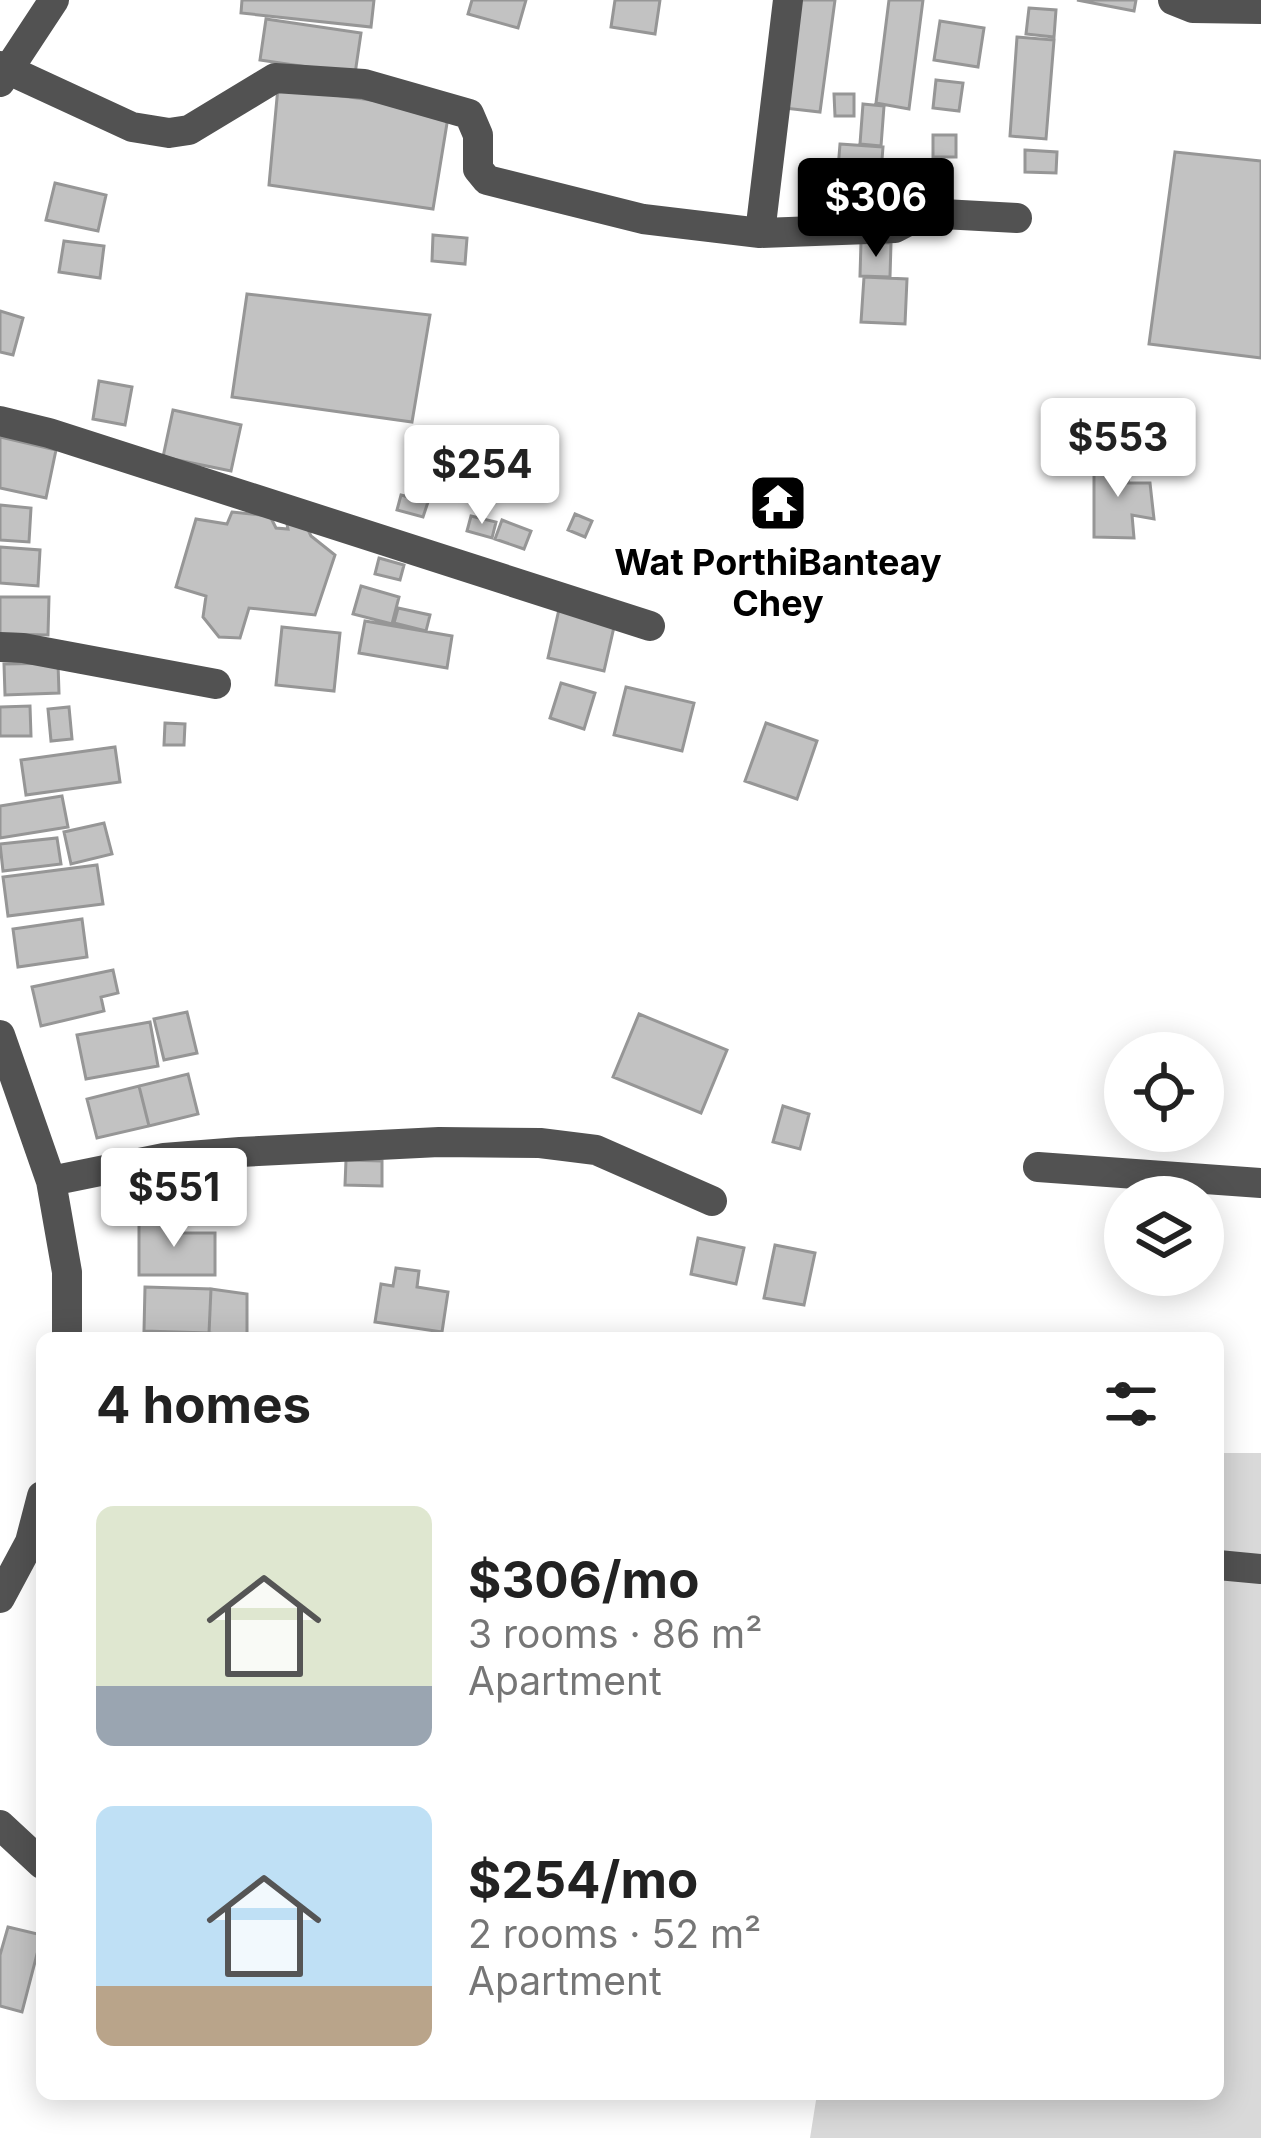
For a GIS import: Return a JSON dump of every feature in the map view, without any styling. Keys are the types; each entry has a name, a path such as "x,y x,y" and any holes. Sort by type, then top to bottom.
{"street":[{"path":"54,0 2,72 132,128 169,133 189,130 274,79 364,84 469,114 478,135 478,169 488,179 643,219 760,233 895,228 924,213 1017,218"},
{"path":"760,233 788,0"},
{"path":"1173,0 1193,8 1261,9"},
{"path":"0,421 650,626"},
{"path":"0,647 216,684"},
{"path":"0,1035 51,1181 67,1272 67,1332"},
{"path":"51,1181 164,1158 240,1152 440,1142 540,1143 596,1150 712,1201"},
{"path":"1037,1167 1261,1184"},
{"path":"0,1598 30,1542 36,1519"},
{"path":"1224,1566 1261,1569"},
{"path":"0,1826 36,1859"}],"shaded area":[{"path":"1224,1453 1261,1453 1261,2138 810,2138 816,2100 1224,2100"}],"building":[{"path":"242,0 374,0 371,27 241,13"},
{"path":"472,0 526,0 518,28 468,14"},
{"path":"615,0 660,0 655,34 611,27"},
{"path":"799,0 835,0 820,112 784,108"},
{"path":"889,0 923,0 909,109 876,103"},
{"path":"1077,0 1136,0 1134,11"},
{"path":"1029,8 1056,10 1054,37 1026,34"},
{"path":"266,19 361,33 355,74 260,60"},
{"path":"940,21 984,28 978,67 934,60"},
{"path":"1017,37 1054,40 1046,139 1010,136"},
{"path":"936,80 963,83 959,111 933,108"},
{"path":"278,87 449,111 433,209 269,185"},
{"path":"834,94 854,94 854,116 835,116"},
{"path":"863,104 884,106 881,146 860,144"},
{"path":"933,135 956,135 956,157 933,157"},
{"path":"840,144 883,147 881,172 838,169"},
{"path":"1025,150 1057,152 1056,173 1025,172"},
{"path":"1175,152 1261,161 1261,358 1149,344"},
{"path":"55,183 106,195 98,231 46,220"},
{"path":"433,235 467,238 465,264 432,261"},
{"path":"64,241 104,246 100,278 59,272"},
{"path":"861,242 891,243 890,277 860,276"},
{"path":"864,277 907,279 905,324 861,322"},
{"path":"247,294 430,315 412,422 232,397"},
{"path":"0,311 23,318 13,355 0,352"},
{"path":"99,381 132,387 125,425 93,419"},
{"path":"173,410 241,425 231,471 163,457"},
{"path":"0,437 56,450 46,498 0,488"},
{"path":"1131,458 1128,483 1150,483 1154,519 1132,515 1134,538 1094,537 1094,461"},
{"path":"401,495 428,502 423,517 397,510"},
{"path":"0,505 31,508 29,542 0,540"},
{"path":"232,512 270,516 276,528 288,529 286,519 304,521 311,536 335,555 315,615 249,608 240,638 219,637 203,617 206,596 176,587 196,519 227,524"},
{"path":"575,514 592,521 585,537 568,530"},
{"path":"471,516 496,522 492,538 467,531"},
{"path":"502,520 531,531 524,549 495,539"},
{"path":"0,547 40,550 38,586 0,583"},
{"path":"379,558 404,565 400,580 375,574"},
{"path":"361,586 399,597 392,624 353,614"},
{"path":"0,597 49,597 48,635 0,634"},
{"path":"560,605 616,618 604,671 548,658"},
{"path":"398,608 430,615 426,631 394,623"},
{"path":"365,621 452,636 447,668 359,653"},
{"path":"282,627 340,633 334,691 276,685"},
{"path":"58,663 59,693 5,695 4,664"},
{"path":"561,683 595,693 584,729 550,718"},
{"path":"626,687 694,703 682,751 614,735"},
{"path":"30,706 31,736 0,736 0,707"},
{"path":"69,707 72,739 51,741 48,709"},
{"path":"165,723 185,724 184,745 164,745"},
{"path":"766,723 817,741 797,799 745,781"},
{"path":"115,747 120,782 26,795 21,760"},
{"path":"62,796 68,827 0,838 0,806"},
{"path":"104,823 112,854 71,864 64,832"},
{"path":"57,838 61,864 3,871 0,844"},
{"path":"97,865 103,904 8,916 3,877"},
{"path":"82,919 87,957 18,967 13,929"},
{"path":"113,970 118,993 101,997 104,1011 41,1026 32,987"},
{"path":"187,1012 197,1053 164,1060 154,1019"},
{"path":"639,1014 727,1050 701,1113 613,1077"},
{"path":"150,1022 158,1066 86,1079 77,1035"},
{"path":"188,1074 198,1114 149,1126 139,1086"},
{"path":"139,1086 149,1126 97,1138 87,1099"},
{"path":"783,1106 809,1114 800,1149 773,1142"},
{"path":"196,1159 204,1201 140,1213 132,1171"},
{"path":"346,1160 382,1161 382,1186 345,1185"},
{"path":"139,1219 178,1220 178,1233 215,1233 215,1275 139,1275"},
{"path":"698,1238 744,1248 736,1284 691,1274"},
{"path":"775,1245 815,1253 804,1305 764,1298"},
{"path":"396,1268 419,1271 417,1287 448,1292 442,1332 375,1322 381,1284 393,1286"},
{"path":"145,1287 211,1289 209,1332 144,1331"},
{"path":"211,1289 247,1294 247,1332 209,1332"},
{"path":"8,1927 36,1934 36,1958 22,2012 0,2006 0,1955"}],"place":[{"name":"Wat PorthiBanteay Chey","path":"778,503"}]}
